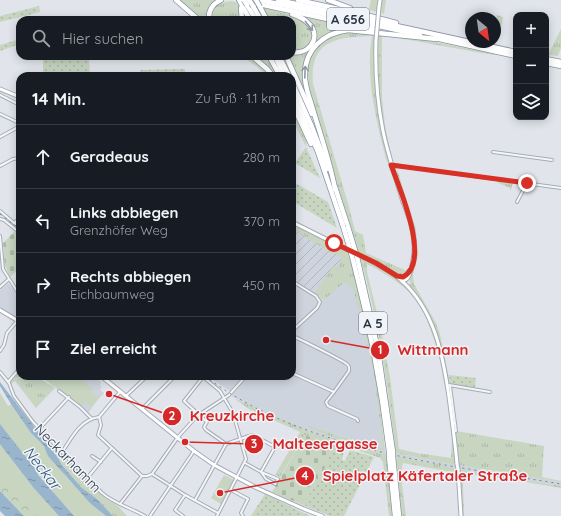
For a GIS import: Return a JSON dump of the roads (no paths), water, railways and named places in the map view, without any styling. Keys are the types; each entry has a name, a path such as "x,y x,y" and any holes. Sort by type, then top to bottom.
{"highway":[{"path":"176,0 194,16"},
{"path":"209,16 211,7 216,2 221,0"},
{"path":"256,0 265,16"},
{"name":"A 656","path":"260,0 513,55"},
{"name":"A 656","path":"278,0 513,51"},
{"path":"298,0 366,15 403,25 409,29"},
{"path":"328,0 366,15"},
{"path":"242,1 253,6 258,16"},
{"path":"242,1 275,8 294,16"},
{"path":"242,1 242,16"},
{"path":"242,1 248,16"},
{"path":"242,1 253,16"},
{"name":"A 656","path":"275,8 394,34"},
{"path":"296,17 304,20 313,30 313,41 310,47 301,52 296,52"},
{"name":"A 656","path":"322,138 308,91 305,75 308,58 314,48 326,36 340,31 367,31 437,39"},
{"path":"257,60 270,72"},
{"path":"271,60 278,72"},
{"path":"277,60 282,72"},
{"path":"281,60 287,72"},
{"path":"288,60 293,72"},
{"path":"549,60 561,62"},
{"path":"549,64 561,66"},
{"path":"296,79 322,138 336,189"},
{"name":"A 5","path":"296,91 312,127 336,189 378,350 399,516"},
{"name":"A 5","path":"296,102 346,226"},
{"name":"A 5","path":"296,112 324,171"},
{"name":"A 5","path":"296,113 299,118"},
{"name":"A 5","path":"391,454 395,516"}],"main road":[{"path":"380,0 376,40 378,102 383,132 413,232 414,250 411,267 407,276 402,281"},
{"path":"0,88 16,96"},
{"path":"296,224 376,263 397,276 412,290"},
{"path":"397,276 407,276"},
{"path":"407,276 412,290 424,308 435,331 443,362 448,385 458,469 461,516"},
{"path":"0,310 16,319"},
{"path":"106,380 214,466 321,516"}],"street":[{"path":"0,95 16,103"},
{"path":"0,114 16,122"},
{"path":"0,137 16,128"},
{"path":"493,152 552,160"},
{"path":"0,166 16,159"},
{"path":"393,166 561,188"},
{"path":"517,202 527,183"},
{"path":"0,211 14,223"},
{"path":"0,219 4,220 16,230"},
{"path":"0,236 1,265 16,290"},
{"path":"0,287 9,279"},
{"path":"296,284 316,296 320,302 317,308 296,327"},
{"path":"0,351 4,345 6,335 16,322"},
{"path":"296,338 310,344 348,366 349,371 326,402 328,406 357,419 358,421"},
{"name":"Neckarhamm","path":"0,372 8,382 14,396 39,429 63,451 108,499 145,516"},
{"path":"8,382 16,373"},
{"path":"296,376 334,392"},
{"path":"126,396 143,380"},
{"path":"142,409 171,380"},
{"path":"199,380 184,401 207,422 204,427 206,430 211,435 226,444"},
{"path":"152,474 218,515 246,460 233,414 220,391 207,380"},
{"path":"99,417 101,425 98,435 142,476 147,476 152,474 178,437 199,414 224,398 242,380"},
{"path":"456,431 448,385 490,392"},
{"path":"59,391 80,407 91,418"},
{"path":"63,451 75,432 91,418 99,417 120,391"},
{"path":"39,429 69,398"},
{"path":"195,500 226,444 240,438 253,435 275,447 262,472"},
{"path":"88,477 111,448"},
{"path":"150,516 194,451"},
{"path":"92,456 101,462"},
{"path":"245,463 278,479 275,484 266,479 262,472"},
{"path":"120,504 142,476"},
{"path":"231,490 248,499 241,513 243,516"},
{"path":"183,516 175,510 186,495"}],"water":[{"path":"0,382 62,465 81,487 97,499 113,516 106,516 90,503 48,456 44,446 31,433 11,404 0,386"},
{"path":"0,424 36,470 38,475 74,516 59,516 33,487 0,444"},
{"path":"0,491 24,516 5,516 0,511"}],"railway":[{"path":"0,214 16,226"},
{"path":"211,380 244,401 285,422 330,438 376,451 422,461 561,484"}],"place":[{"name":"Wittmann","path":"326,340"},
{"name":"Kreuzkirche","path":"109,394"},
{"name":"Maltesergasse","path":"185,442"},
{"name":"Spielplatz Käfertaler Straße","path":"220,493"}],"water label":[{"name":"Neckar","path":"42,468"}]}
